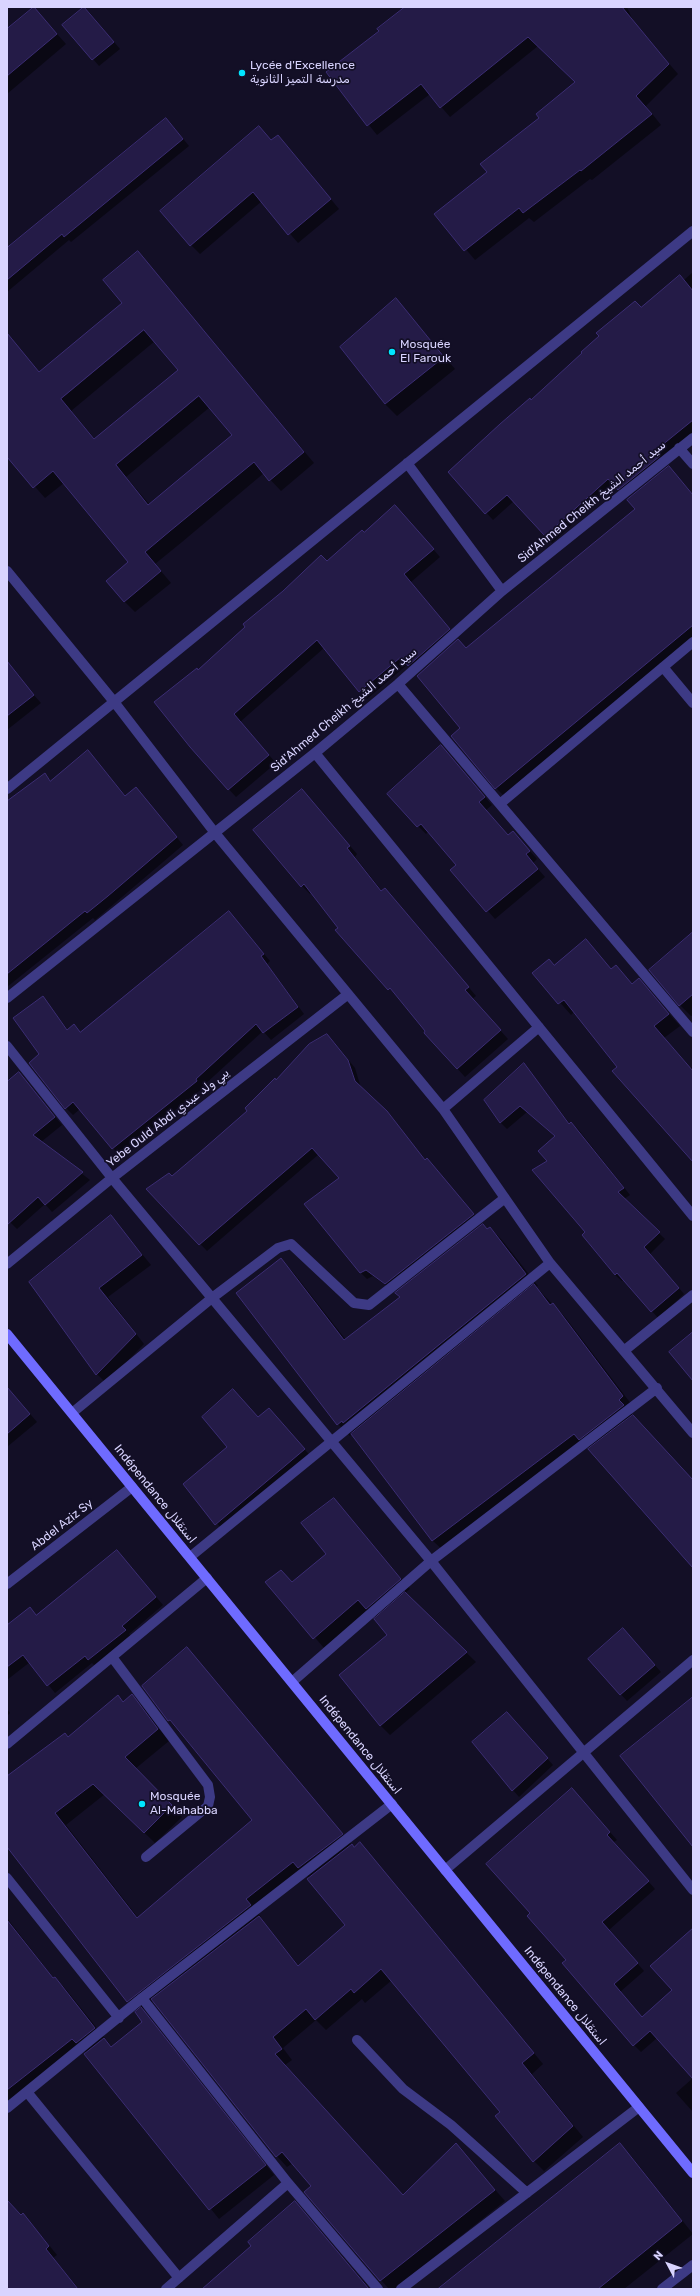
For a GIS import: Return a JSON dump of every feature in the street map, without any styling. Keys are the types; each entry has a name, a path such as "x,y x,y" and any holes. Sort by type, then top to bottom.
{"street":[{"path":"7,789 115,703 407,463 693,231"},
{"name":"Sid'Ahmed Cheikh سيد أحمد الشيخ","path":"7,998 315,753 398,684 502,591 693,438"},
{"path":"679,448 693,464"},
{"path":"407,463 502,591"},
{"path":"7,572 115,703 215,832 347,995 444,1109 550,1263 657,1388 693,1433"},
{"path":"501,803 693,642"},
{"path":"663,667 693,703"},
{"path":"398,684 501,803 693,1032"},
{"path":"315,753 693,1216"},
{"name":"Yebe Ould Abdi يبي ولد عبدي","path":"7,1264 112,1178 347,995"},
{"path":"444,1109 539,1027"},
{"path":"7,1046 112,1178 432,1561 583,1754 693,1890"},
{"path":"72,1413 212,1298 278,1248 291,1244 354,1303 369,1305 505,1198"},
{"path":"190,1557 550,1263"},
{"path":"625,1350 693,1295"},
{"name":"Indépendance استقلال","path":"7,1334 693,2172"},
{"path":"292,1682 432,1561 657,1388"},
{"name":"Abdel Aziz Sy","path":"7,1584 132,1486"},
{"path":"7,1744 207,1578"},
{"path":"112,1657 208,1785 210,1797 208,1806 146,1857"},
{"path":"445,1870 693,1660"},
{"path":"7,2108 142,1998 392,1804"},
{"path":"7,1878 119,2018"},
{"path":"142,1998 288,2183 378,2289"},
{"path":"357,2040 403,2089 452,2125 527,2193"},
{"path":"27,2092 179,2278"},
{"path":"401,2289 639,2107"},
{"path":"166,2289 288,2183"},
{"path":"662,2289 693,2265"}],"building":[{"path":"34,7 57,34 7,76 7,29"},
{"path":"84,7 114,42 92,60 62,25"},
{"path":"405,7 622,7 669,64 636,96 652,114 581,171 580,170 523,213 519,208 464,251 434,214 487,172 480,164 539,118 536,114 575,82 528,37 440,108 421,84 367,126 326,72 379,31 377,29"},
{"path":"166,118 183,139 64,237 62,234 7,280 7,248"},
{"path":"259,126 271,140 278,135 331,199 288,235 253,192 190,246 160,211"},
{"path":"138,251 304,452 269,481 254,462 170,531 145,552 161,571 124,602 106,581 128,562 53,471 33,488 7,457 7,333 39,372 122,303 103,280","holes":["144,330 178,370 94,439 61,399","199,396 232,435 148,505 116,465"]},
{"path":"680,275 693,291 693,420 656,450 660,456 618,490 608,479 545,536 507,495 485,514 448,472 500,424 530,398 531,400 582,353 581,352 599,336 596,333 635,301 641,307"},
{"name":"Mosquée El Farouk","path":"396,298 444,357 385,404 340,347"},
{"path":"669,466 693,495 693,625 495,789 451,736 460,728 417,676 458,639 466,648 635,509 627,500"},
{"path":"395,505 434,549 404,574 450,629 408,666 401,657 359,692 317,640 234,714 269,755 228,790 190,747 154,702 197,668 198,670 245,627 243,624 283,591 321,555 327,561 362,530 364,532"},
{"path":"7,661 34,695 7,716"},
{"path":"441,745 485,797 479,802 508,835 513,831 530,851 526,854 538,869 486,912 450,870 456,865 421,824 417,827 387,794"},
{"path":"88,750 125,796 136,787 177,837 87,913 85,911 7,974 7,801 45,773 50,781"},
{"path":"302,789 350,846 347,848 381,891 385,888 469,987 465,990 501,1030 457,1069 424,1033 425,1031 390,988 388,990 335,930 338,928 304,884 301,887 253,830"},
{"path":"229,911 264,954 261,956 298,1007 263,1033 256,1024 196,1079 197,1081 112,1149 73,1102 65,1109 29,1063 39,1054 13,1018 43,996 67,1030 74,1024 80,1032"},
{"path":"693,932 693,994 679,1006 649,970"},
{"path":"586,939 611,969 616,965 632,984 639,978 669,1014 654,1026 693,1071 693,1162 612,1071 617,1067 564,1000 558,1004 532,973 549,959 554,965"},
{"path":"327,1034 348,1060 355,1081 387,1111 425,1160 427,1158 474,1214 385,1284 366,1270 360,1273 304,1204 339,1178 312,1148 199,1245 146,1189 169,1173 172,1176 199,1153 247,1111 245,1108 275,1078 276,1080 309,1044"},
{"path":"524,1063 569,1124 571,1122 624,1188 618,1192 660,1232 644,1247 679,1288 651,1312 617,1273 615,1275 582,1235 585,1232 532,1170 547,1161 538,1151 555,1136 520,1106 500,1123 484,1100"},
{"path":"19,1072 55,1117 33,1135 83,1172 45,1205 38,1197 7,1225 7,1082"},
{"path":"111,1215 142,1255 99,1288 136,1334 96,1375 29,1282"},
{"path":"483,1224 487,1229 490,1227 526,1274 343,1423 342,1421 337,1425 236,1293 281,1258 344,1340 400,1297 395,1293"},
{"path":"534,1284 550,1305 553,1303 623,1396 619,1400 624,1405 579,1440 574,1434 432,1541 351,1434"},
{"path":"693,1332 693,1381 669,1352"},
{"path":"7,1387 30,1414 7,1434"},
{"path":"233,1389 258,1417 269,1408 305,1449 215,1525 183,1484 227,1447 202,1417"},
{"path":"633,1415 693,1480 693,1568 588,1449"},
{"path":"334,1498 401,1579 366,1609 358,1600 313,1639 265,1582 281,1570 292,1582 326,1554 301,1523"},
{"path":"117,1550 156,1597 122,1626 126,1630 88,1660 85,1656 47,1686 23,1655 7,1667 7,1625 30,1607 36,1615"},
{"path":"405,1592 467,1652 380,1726 339,1675 387,1635 374,1619"},
{"path":"623,1628 655,1665 620,1695 588,1659"},
{"path":"187,1647 343,1834 298,1868 293,1862 246,1899 251,1905 127,2002 7,1847 7,1776 65,1733 68,1737 118,1695 123,1702 132,1694 158,1729 125,1757 172,1805 144,1833 93,1784 55,1813 137,1918 252,1820 170,1720 168,1721 142,1686"},
{"path":"693,1697 693,1847 620,1756"},
{"path":"507,1712 548,1758 512,1791 472,1742"},
{"path":"572,1788 610,1832 607,1835 649,1881 602,1922 638,1963 614,1984 642,2017 672,1990 650,1966 693,1928 693,2079 650,2031 633,2046 562,1963 566,1960 527,1916 530,1913 486,1864"},
{"path":"360,1842 534,2053 522,2063 573,2126 533,2162 495,2116 500,2112 381,1969 354,1993 351,1989 315,2020 306,2009 273,2037 282,2049 275,2054 403,2195 456,2143 495,2190 380,2281 304,2192 311,2186 282,2152 276,2157 151,1999 259,1916 298,1966 345,1925 307,1879 352,1844 354,1847"},
{"path":"7,1920 53,1978 55,1977 95,2028 76,2043 72,2039 7,2090"},
{"path":"141,2007 266,2165 209,2210 84,2054 104,2038 111,2047 142,2022 135,2012"},
{"path":"620,2143 682,2221 598,2289 438,2289"},
{"path":"7,2200 21,2215 23,2213 49,2246 46,2249 78,2289 7,2289"},
{"path":"295,2201 369,2289 202,2289 251,2246 248,2242"}],"place":[{"name":"Lycée d'Excellence مدرسة التميز الثانوية","path":"242,73"},
{"name":"Mosquée El Farouk","path":"392,352"},
{"name":"Mosquée Al-Mahabba","path":"142,1804"}]}
